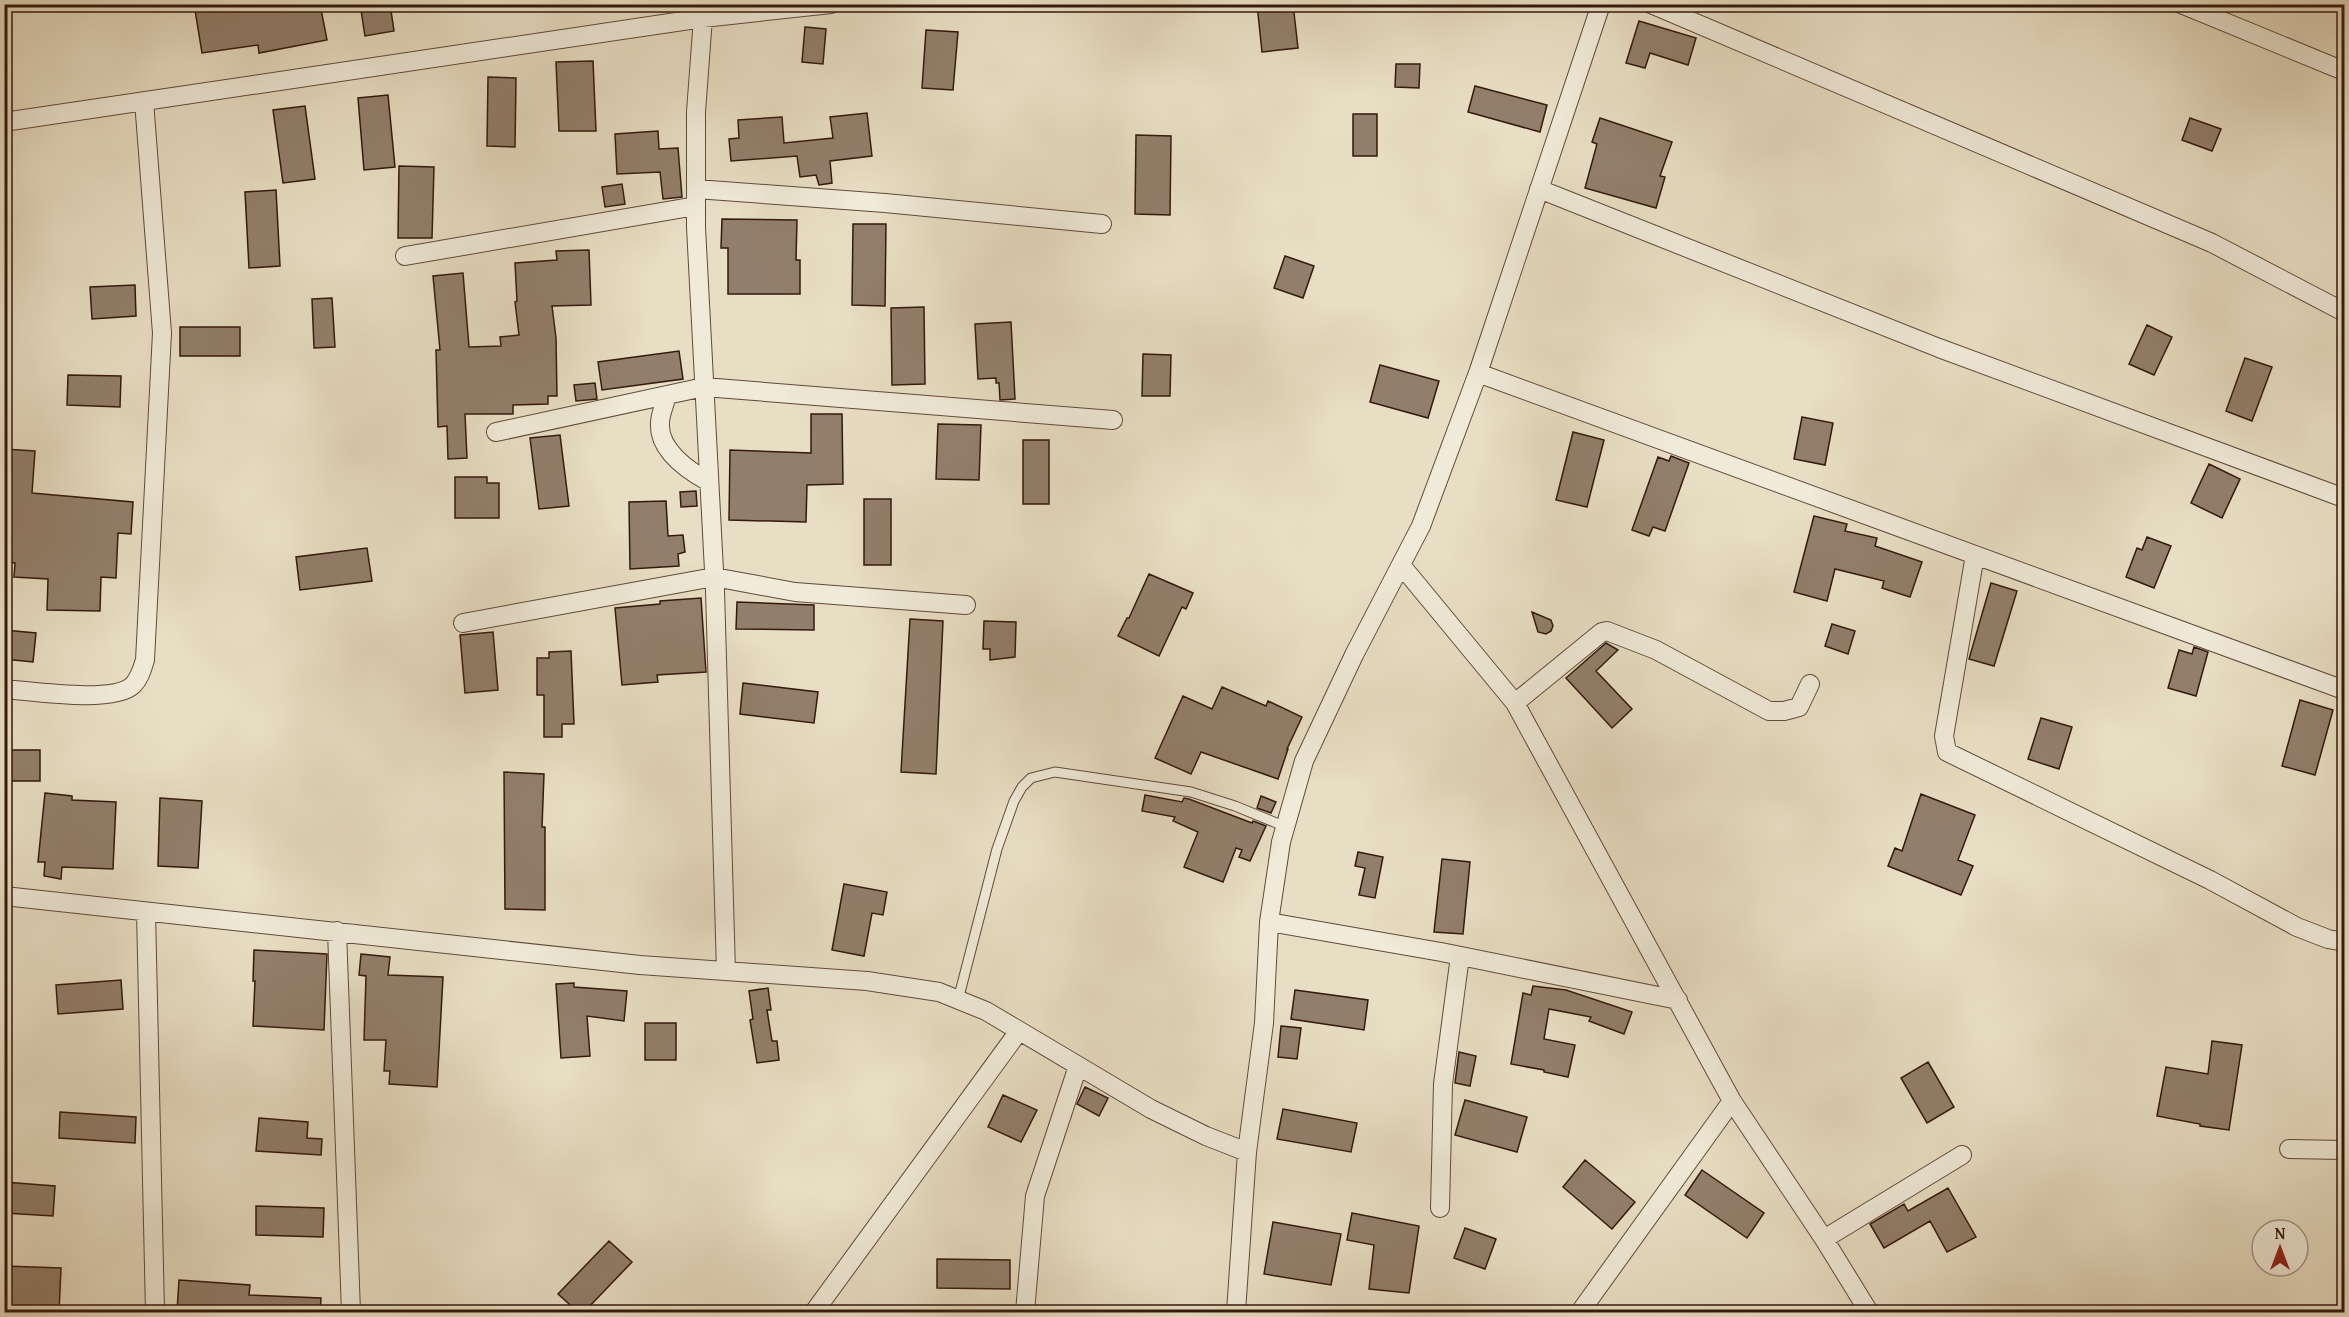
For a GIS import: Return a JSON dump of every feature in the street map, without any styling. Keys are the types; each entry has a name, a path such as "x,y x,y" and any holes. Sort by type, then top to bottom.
{"street":[{"path":"4,122 703,11 831,4"},
{"path":"1236,1312 1247,1152 1264,1023 1269,922 1281,842 1304,761 1354,655 1421,526 1478,373 1601,4"},
{"path":"1651,4 2212,243 2344,312"},
{"path":"2181,4 2344,71"},
{"path":"703,11 696,112 696,198 714,577 726,971"},
{"path":"4,689 91,695 115,694 132,686 141,674 145,660 162,333 144,101"},
{"path":"1539,189 1939,348 2344,498"},
{"path":"405,256 696,198 885,203 1102,224"},
{"path":"1478,373 2344,690"},
{"path":"496,432 705,387 1113,420"},
{"path":"667,395 659,423 663,441 676,459 709,482"},
{"path":"1975,555 1944,736 1947,752 2210,880 2297,927 2328,939 2344,942"},
{"path":"1401,565 1515,704 1732,1101 1824,1239 1869,1312"},
{"path":"462,623 714,577 795,592 966,605"},
{"path":"1515,704 1606,631 1656,650 1769,711 1784,711 1799,706 1810,684"},
{"path":"4,896 640,965 867,981 939,993 986,1011 1151,1109 1206,1136 1247,1152"},
{"path":"146,912 155,1312"},
{"path":"1269,922 1460,956 1678,1000"},
{"path":"337,931 351,1312"},
{"path":"1440,1208 1443,1084 1460,956"},
{"path":"814,1312 1019,1031"},
{"path":"1025,1312 1035,1196 1078,1066"},
{"path":"1580,1312 1732,1101"},
{"path":"2289,1149 2344,1150"},
{"path":"1824,1239 1962,1155"}],"lane":[{"path":"958,1000 997,849 1014,801 1022,787 1031,778 1055,772 1191,792 1286,826"}],"building":[{"path":"194,4 320,4 327,40 259,53 258,45 202,53"},
{"path":"360,4 390,4 394,31 365,36"},
{"path":"1257,4 1293,4 1298,48 1262,52"},
{"path":"1639,21 1696,38 1688,65 1650,53 1645,68 1626,63"},
{"path":"805,27 826,29 823,64 802,62"},
{"path":"926,30 958,32 953,90 922,88"},
{"path":"593,61 596,131 559,131 556,62"},
{"path":"1396,64 1420,64 1419,88 1395,87"},
{"path":"488,77 516,78 515,147 487,146"},
{"path":"1475,86 1547,105 1540,132 1468,112"},
{"path":"388,95 395,167 364,170 358,98"},
{"path":"305,106 315,179 283,183 273,110"},
{"path":"867,113 872,156 830,161 832,183 819,185 816,175 800,177 797,156 731,161 729,139 739,138 738,120 782,117 784,143 833,138 830,117"},
{"path":"1353,114 1377,114 1377,156 1353,156"},
{"path":"1600,118 1672,142 1660,176 1665,177 1656,208 1585,188 1597,144 1592,142"},
{"path":"2190,118 2221,129 2212,151 2182,140"},
{"path":"658,131 659,149 678,148 682,197 663,199 660,172 617,174 615,134"},
{"path":"1136,135 1171,136 1170,215 1135,214"},
{"path":"399,166 434,167 432,238 398,238"},
{"path":"622,184 625,204 605,207 602,187"},
{"path":"276,190 280,266 249,268 245,192"},
{"path":"722,219 797,220 796,260 800,260 800,294 728,294 728,248 721,248"},
{"path":"853,224 886,224 885,306 852,305"},
{"path":"589,250 591,305 552,306 556,338 557,396 548,396 548,404 513,405 513,414 465,414 467,458 448,459 447,426 438,427 436,350 440,350 433,276 463,273 469,347 501,346 500,337 519,335 515,302 517,301 515,263 557,260 556,251"},
{"path":"1285,256 1314,266 1303,298 1274,288"},
{"path":"135,285 136,316 92,319 90,287"},
{"path":"332,298 335,347 314,348 312,299"},
{"path":"924,307 925,384 892,385 891,308"},
{"path":"1011,322 1015,399 1000,400 999,383 996,383 996,378 978,379 975,324"},
{"path":"2147,325 2172,337 2154,375 2129,364"},
{"path":"180,327 240,327 240,356 180,356"},
{"path":"679,351 683,379 602,390 598,362"},
{"path":"1143,354 1171,355 1170,396 1142,396"},
{"path":"2245,358 2272,367 2252,421 2226,411"},
{"path":"1380,365 1439,381 1428,418 1370,402"},
{"path":"68,375 121,376 120,407 67,405"},
{"path":"595,383 597,399 576,401 574,385"},
{"path":"811,414 842,414 843,484 807,485 806,522 729,520 730,450 811,453"},
{"path":"1802,417 1833,423 1825,465 1794,459"},
{"path":"938,424 981,425 979,480 936,479"},
{"path":"1573,432 1604,440 1587,507 1556,500"},
{"path":"560,435 569,506 539,509 530,438"},
{"path":"1023,440 1049,440 1049,504 1023,504"},
{"path":"4,449 35,451 32,493 133,502 131,534 118,533 116,578 101,577 100,611 47,610 48,579 14,577 15,563 4,562"},
{"path":"1671,456 1689,463 1665,531 1653,527 1649,536 1632,530 1658,457 1669,461"},
{"path":"2209,464 2240,479 2222,518 2191,503"},
{"path":"455,477 487,477 487,483 499,483 499,518 455,518"},
{"path":"696,491 697,506 681,507 680,492"},
{"path":"864,499 891,499 891,565 864,565"},
{"path":"666,501 668,536 683,535 685,552 678,554 679,566 630,569 629,502"},
{"path":"1814,516 1847,524 1845,531 1877,538 1875,546 1922,562 1910,597 1882,588 1884,581 1835,569 1827,601 1794,592"},
{"path":"2147,537 2171,546 2154,588 2126,577 2137,548 2142,550"},
{"path":"367,548 372,581 300,590 296,557"},
{"path":"1149,574 1193,593 1186,609 1182,607 1159,656 1118,636"},
{"path":"1991,583 2017,591 1994,666 1969,659"},
{"path":"701,598 706,672 657,675 658,682 622,685 615,608"},
{"path":"737,602 814,605 814,630 736,629"},
{"path":"1532,612 1551,620 1553,626 1551,631 1546,634 1538,632"},
{"path":"910,619 943,621 936,774 901,772"},
{"path":"984,621 1016,622 1015,657 990,660 990,649 983,649"},
{"path":"1832,624 1855,631 1848,654 1825,646"},
{"path":"4,630 36,633 33,662 4,659"},
{"path":"493,632 498,690 465,693 460,635"},
{"path":"1606,643 1618,650 1596,671 1632,709 1612,728 1566,678"},
{"path":"2194,647 2208,652 2196,696 2168,688 2179,650 2192,654"},
{"path":"571,651 574,724 562,724 562,737 544,737 544,695 537,695 537,658 549,658 549,652"},
{"path":"743,683 818,692 814,723 740,714"},
{"path":"1222,687 1266,706 1268,701 1302,717 1287,749 1278,779 1201,752 1191,774 1155,758 1183,696 1212,709"},
{"path":"2300,700 2333,710 2315,775 2282,766"},
{"path":"2041,718 2072,727 2059,769 2028,759"},
{"path":"4,750 40,750 40,781 4,781"},
{"path":"504,772 544,774 542,827 545,827 545,910 505,909"},
{"path":"45,793 72,796 72,800 116,802 113,869 62,867 61,879 44,876 45,862 38,862"},
{"path":"1921,794 1975,815 1958,860 1973,866 1961,895 1888,866 1895,848 1902,851"},
{"path":"1145,795 1182,802 1184,798 1189,799 1252,823 1253,821 1266,826 1250,861 1239,857 1242,850 1236,848 1223,882 1184,867 1198,832 1173,821 1175,817 1142,811"},
{"path":"1261,796 1276,802 1271,813 1257,808"},
{"path":"160,798 202,801 198,868 158,866"},
{"path":"1358,852 1383,857 1375,898 1359,895 1365,868 1355,866"},
{"path":"1442,859 1470,862 1463,934 1434,932"},
{"path":"844,884 887,892 883,915 872,913 864,956 832,950"},
{"path":"254,950 327,954 324,1030 253,1026"},
{"path":"361,954 390,957 388,975 443,977 437,1087 389,1084 390,1071 384,1071 386,1040 364,1040 366,976 359,975"},
{"path":"121,980 123,1009 58,1014 56,985"},
{"path":"574,983 574,987 627,991 624,1021 587,1016 590,1056 561,1058 556,984"},
{"path":"1533,986 1566,990 1632,1012 1624,1034 1589,1021 1591,1017 1549,1009 1544,1039 1575,1045 1568,1077 1511,1064 1523,993 1531,995"},
{"path":"768,988 771,1010 767,1010 772,1041 777,1041 779,1060 757,1063 750,1020 753,1019 749,991"},
{"path":"1295,990 1368,1000 1364,1030 1291,1019"},
{"path":"645,1023 676,1023 676,1060 645,1060"},
{"path":"1281,1026 1301,1028 1297,1059 1278,1057"},
{"path":"2212,1041 2242,1045 2229,1130 2157,1116 2166,1067 2208,1074"},
{"path":"1459,1052 1476,1056 1470,1086 1455,1083"},
{"path":"1928,1062 1954,1107 1927,1123 1901,1078"},
{"path":"1085,1087 1108,1098 1099,1116 1077,1104"},
{"path":"1003,1095 1037,1110 1021,1142 988,1127"},
{"path":"1465,1100 1527,1117 1517,1152 1455,1135"},
{"path":"1283,1109 1357,1123 1351,1152 1277,1139"},
{"path":"60,1112 136,1117 135,1143 59,1138"},
{"path":"259,1118 308,1122 307,1138 322,1139 321,1155 256,1151"},
{"path":"1585,1160 1635,1202 1612,1229 1563,1187"},
{"path":"1702,1170 1764,1213 1747,1238 1685,1195"},
{"path":"4,1182 55,1186 53,1216 4,1213"},
{"path":"1948,1188 1976,1237 1947,1252 1930,1221 1884,1248 1870,1224 1904,1204 1908,1211"},
{"path":"256,1206 324,1208 323,1237 256,1235"},
{"path":"1352,1213 1419,1226 1409,1293 1369,1289 1374,1245 1347,1240"},
{"path":"1273,1222 1341,1234 1331,1285 1264,1274"},
{"path":"1465,1228 1496,1239 1485,1269 1454,1258"},
{"path":"609,1241 632,1262 584,1312 578,1312 558,1294"},
{"path":"937,1259 1010,1260 1010,1289 937,1288"},
{"path":"4,1266 61,1268 59,1312 4,1312"},
{"path":"179,1280 250,1285 249,1295 321,1298 320,1312 177,1312"}]}
